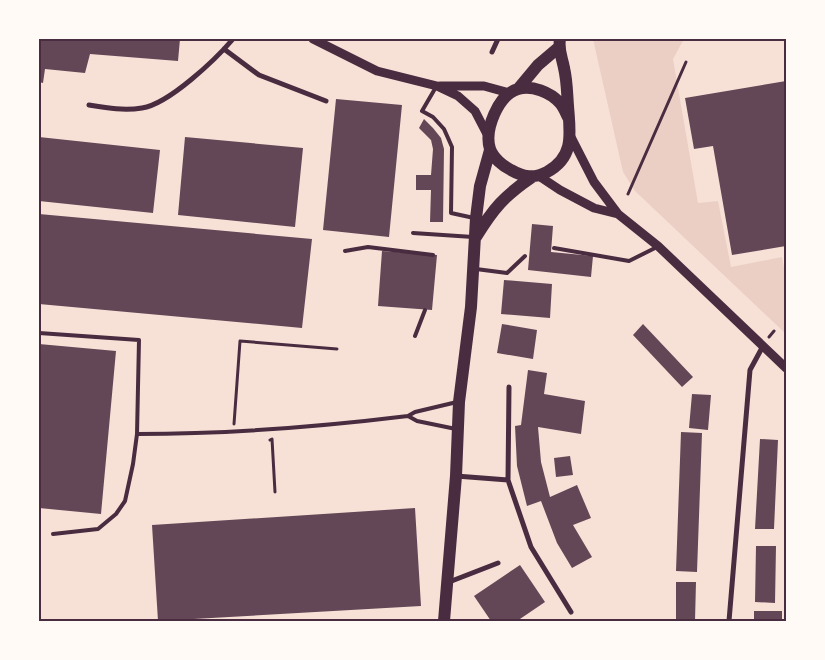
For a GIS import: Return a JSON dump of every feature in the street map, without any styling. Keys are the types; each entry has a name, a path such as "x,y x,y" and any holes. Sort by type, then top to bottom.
{"main road":[{"path":"444,621 460,402 470,326 476,218 480,186 490,150 488,136 494,114 559,44"},
{"path":"476,237 492,210 514,189 555,168 566,154 571,137 564,68 559,44"},
{"path":"514,91 546,92 560,103 569,119"},
{"path":"490,150 495,158 507,168 522,176 535,177"}],"street":[{"path":"89,105 120,109 144,108 166,97 197,76 233,39"},
{"path":"313,39 377,71 437,86 458,96 475,111 488,136"},
{"path":"492,52 498,39"},
{"path":"224,49 259,75 326,101"},
{"path":"437,86 484,86 514,91"},
{"path":"571,137 594,182 618,214 658,246 786,368"},
{"path":"535,177 594,208 618,214"},
{"path":"729,621 750,370 762,346"},
{"path":"509,387 508,480 531,547 571,612"},
{"path":"456,476 508,480"},
{"path":"447,582 498,563"}],"lane":[{"path":"437,86 422,111 432,117 444,129 452,147 451,213 476,218"},
{"path":"413,233 476,237"},
{"path":"554,248 629,261 658,246"},
{"path":"345,251 368,247 433,255"},
{"path":"474,269 507,274 525,256"},
{"path":"415,336 425,310"},
{"path":"39,333 139,340 137,434 133,464 124,501 116,514 98,529 53,534"},
{"path":"137,434 318,426 408,416 415,412 460,402"},
{"path":"408,416 417,421 458,429"}],"path":[{"path":"628,194 686,62"},
{"path":"233,431 240,341 337,349"},
{"path":"262,440 272,440 275,492"}],"shaded area":[{"path":"593,39 684,39 673,59 698,203 718,201 731,267 782,257 786,279 786,334 635,191 623,172"}],"building":[{"path":"39,39 180,39 178,61 90,54 85,73 45,69 43,83 39,82"},
{"path":"786,81 786,246 732,255 713,146 694,149 685,98"},
{"path":"336,99 402,105 389,237 323,230"},
{"path":"424,119 441,138 444,149 443,222 430,222 431,190 416,190 416,175 431,175 433,149 431,140 419,128"},
{"path":"39,137 160,150 153,213 39,201"},
{"path":"185,137 303,148 295,227 178,215"},
{"path":"39,214 312,239 302,328 39,304"},
{"path":"532,224 553,226 551,252 593,256 591,277 528,270"},
{"path":"382,251 437,255 432,310 378,306"},
{"path":"504,280 552,284 550,318 501,314"},
{"path":"502,324 537,330 533,359 497,353"},
{"path":"643,324 693,377 682,387 633,335"},
{"path":"39,344 116,351 101,514 39,508"},
{"path":"528,370 547,373 544,394 585,401 581,434 538,427 541,462 550,497 577,485 591,518 573,525 592,557 572,568 557,543 541,501 527,506 517,466 515,426 521,425"},
{"path":"692,394 711,395 708,430 689,428"},
{"path":"681,432 702,433 697,572 676,571"},
{"path":"760,439 778,440 774,529 755,529"},
{"path":"570,456 573,475 556,477 554,458"},
{"path":"415,508 421,606 158,621 152,525"},
{"path":"756,546 776,546 775,603 755,602"},
{"path":"520,565 545,602 517,621 491,621 474,596"},
{"path":"676,582 696,582 695,621 666,621 667,619 676,619"},
{"path":"754,611 782,611 782,621 754,621"}]}
